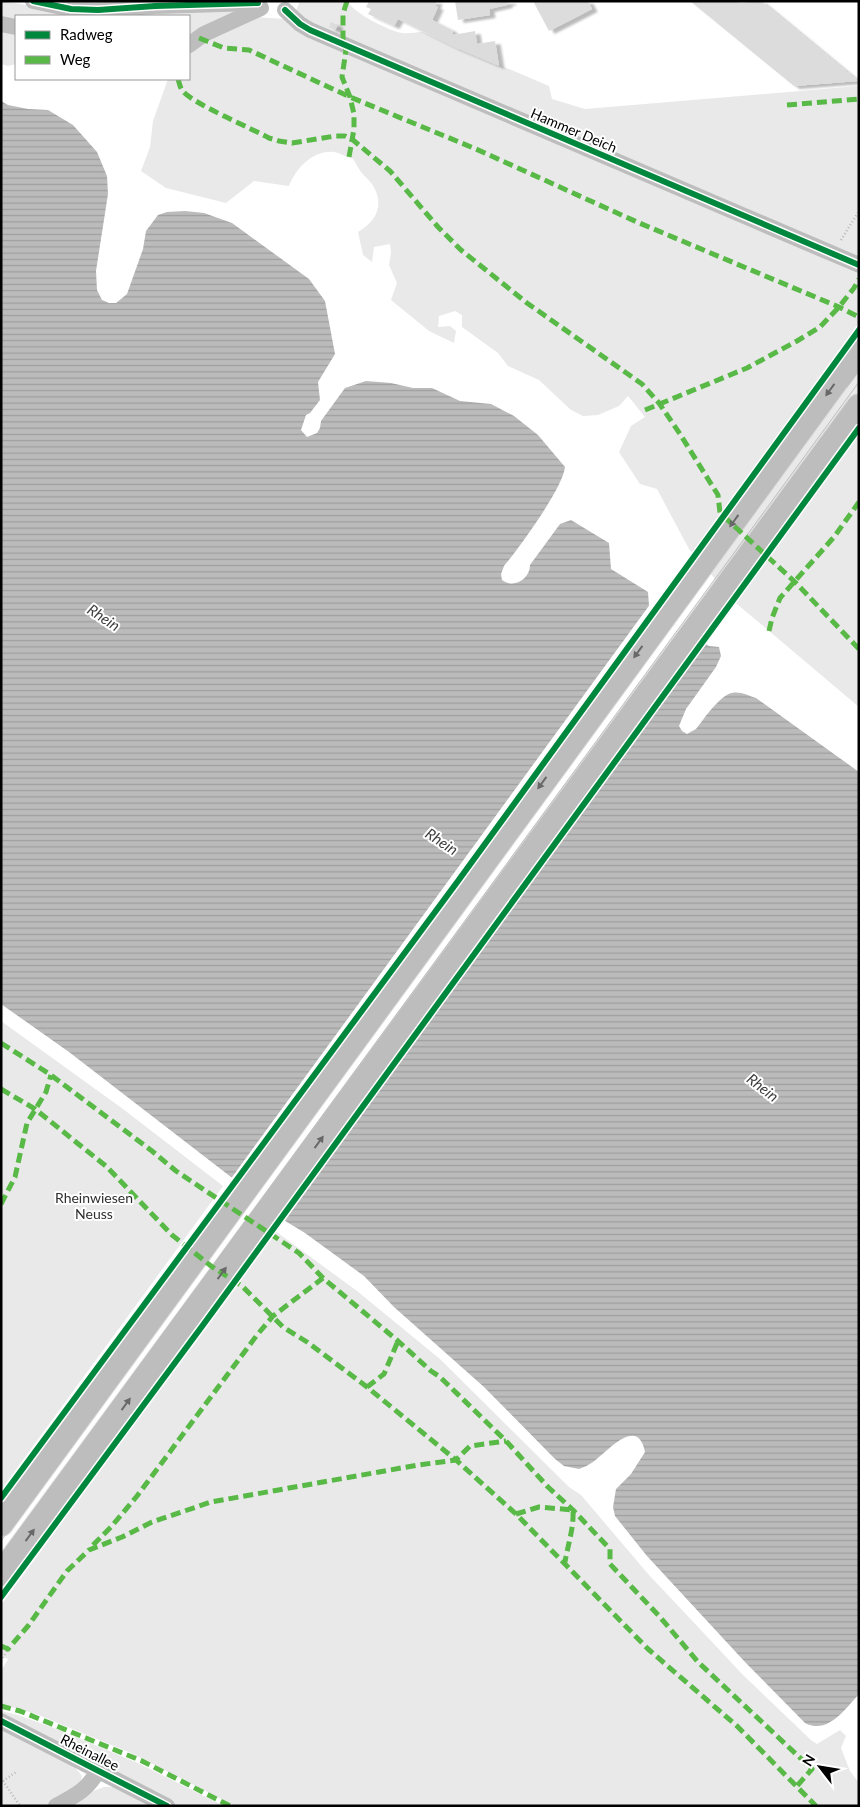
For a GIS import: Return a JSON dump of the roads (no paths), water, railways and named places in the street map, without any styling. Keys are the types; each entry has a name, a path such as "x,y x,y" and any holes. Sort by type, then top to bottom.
{"highway":[{"path":"1,1524 859,350"},
{"path":"1,1574 859,406"}],"street":[{"path":"33,1 71,9 98,10 253,3 272,12 289,6"},
{"path":"190,44 253,3"},
{"name":"Hammer Deich","path":"289,6 300,24 310,30 859,265"},
{"path":"1,24 15,26"},
{"name":"Rheinallee","path":"1,1721 167,1806"},
{"path":"56,1806 82,1792 91,1783 98,1771"}],"water":[{"name":"Rhein","path":"1,101 8,105 28,109 48,110 73,125 97,152 107,176 108,194 96,271 97,290 102,300 116,303 127,294 143,249 146,231 158,215 167,212 185,211 204,213 232,223 309,279 325,301 335,354 318,382 320,400 310,413 306,415 301,430 307,437 317,433 321,421 345,388 366,381 391,383 413,388 432,388 460,401 491,404 514,416 538,435 565,467 557,489 549,503 504,566 501,574 502,580 507,583 516,583 524,578 530,565 560,524 571,520 609,543 611,569 648,592 649,606 709,646 719,647 721,656 716,667 686,709 679,726 682,731 687,734 696,729 722,698 732,693 741,693 756,698 859,772 859,1694 842,1713 829,1723 813,1726 805,1723 745,1662 647,1556 615,1516 613,1507 616,1489 631,1474 645,1452 641,1441 636,1436 622,1439 593,1462 579,1469 564,1466 484,1387 394,1307 364,1276 305,1233 277,1216 231,1177 69,1052 1,1004"}],"tram line":[{"path":"847,387 859,371"},
{"path":"1,1555 859,382"},
{"path":"1,1541 268,1177"}],"park label":[{"name":"Rheinwiesen Neuss","path":"94,1206"}]}
